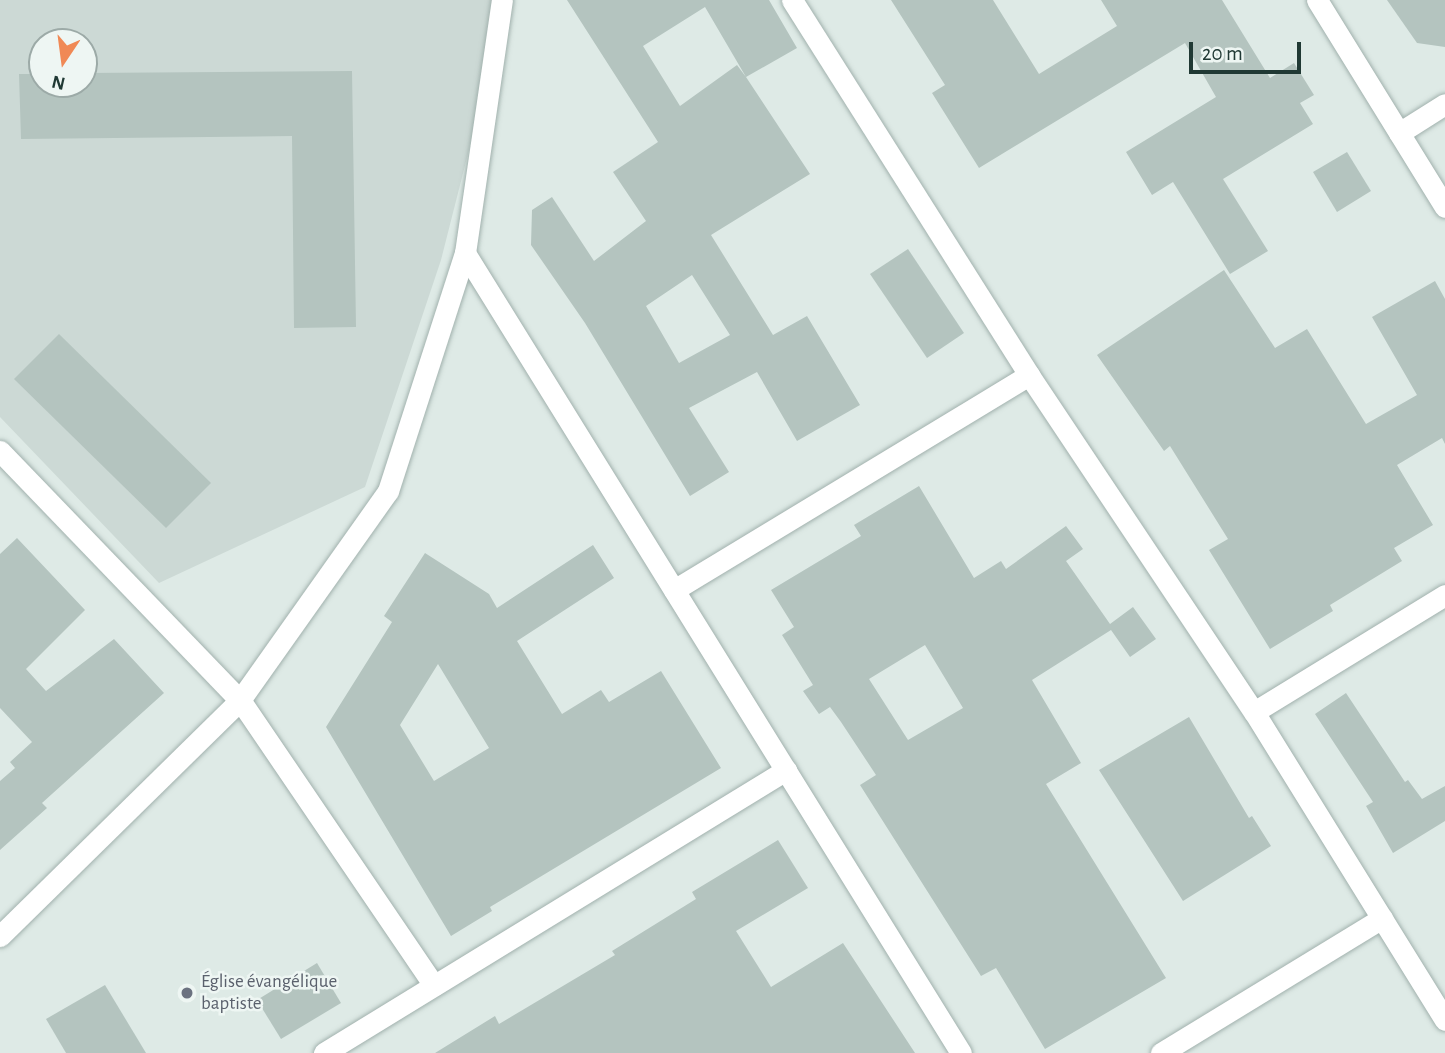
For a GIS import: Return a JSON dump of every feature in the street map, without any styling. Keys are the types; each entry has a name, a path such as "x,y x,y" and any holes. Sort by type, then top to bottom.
{"street":[{"path":"0,936 240,700 388,491 465,253 502,0"},
{"path":"1317,0 1445,207"},
{"path":"797,2 1030,375 1254,712 1445,1020"},
{"path":"1399,132 1445,104"},
{"path":"465,253 961,1053"},
{"path":"674,590 1030,375"},
{"path":"0,451 240,700 434,985"},
{"path":"1254,712 1445,595"},
{"path":"324,1053 786,771"},
{"path":"1161,1053 1382,918"}],"shaded area":[{"path":"0,0 507,0 441,260 365,487 159,583 0,417"}],"building":[{"path":"567,0 769,0 797,48 746,77 810,174 711,235 773,335 807,316 860,405 797,441 757,372 689,408 729,472 690,496 585,323 531,245 532,210 552,197 594,261 646,221 613,172 658,142","holes":["705,7 746,77 737,65 680,106 643,46","692,275 730,335 679,363 646,306"]},
{"path":"891,0 993,0 1039,74 1117,26 1101,0 1222,0 1270,78 1294,63 1314,95 1300,103 1313,124 1223,179 1268,251 1230,274 1173,182 1152,195 1126,152 1216,97 1185,43 979,168 932,93 945,85"},
{"path":"1387,0 1445,0 1445,47 1417,43"},
{"path":"352,71 356,327 294,328 292,136 21,139 19,74 28,74 28,98 98,98 98,73"},
{"path":"1347,152 1371,191 1337,212 1313,172"},
{"path":"908,249 964,333 927,358 870,274"},
{"path":"1224,270 1275,348 1307,329 1366,424 1417,395 1372,317 1435,281 1445,299 1445,444 1442,438 1397,465 1433,525 1394,548 1402,561 1330,605 1333,611 1270,649 1209,550 1228,539 1170,446 1164,451 1097,355"},
{"path":"59,334 211,483 166,528 14,379"},
{"path":"919,486 974,578 1001,561 1006,569 1066,526 1083,549 1066,561 1110,624 1133,607 1156,639 1130,657 1111,630 1032,680 1081,763 1046,784 1166,978 1045,1049 996,968 981,976 860,785 876,775 830,707 819,714 803,691 813,685 782,635 794,627 771,590 861,536 854,525","holes":["925,645 963,708 908,740 869,679"]},
{"path":"17,538 85,610 26,669 46,691 114,639 164,693 42,803 47,808 0,850 0,781 15,768 10,762 32,742 0,708 0,554"},
{"path":"593,545 614,578 517,641 562,714 601,690 609,702 661,671 721,768 490,907 492,911 451,936 326,727 392,622 384,616 425,553 489,594 497,608","holes":["438,664 489,748 434,781 400,725"]},
{"path":"1346,693 1405,782 1408,780 1422,799 1445,786 1445,821 1393,853 1366,806 1373,802 1315,714"},
{"path":"1189,717 1249,818 1252,816 1271,846 1183,901 1099,770"},
{"path":"778,840 808,888 736,931 771,987 843,943 915,1053 435,1053 495,1016 499,1024 615,955 612,951 696,899 692,892"},
{"path":"317,963 341,1003 281,1039 257,1000"},
{"path":"105,985 146,1053 66,1053 46,1019"}],"place":[{"name":"Église évangélique baptiste","path":"187,993"}]}
